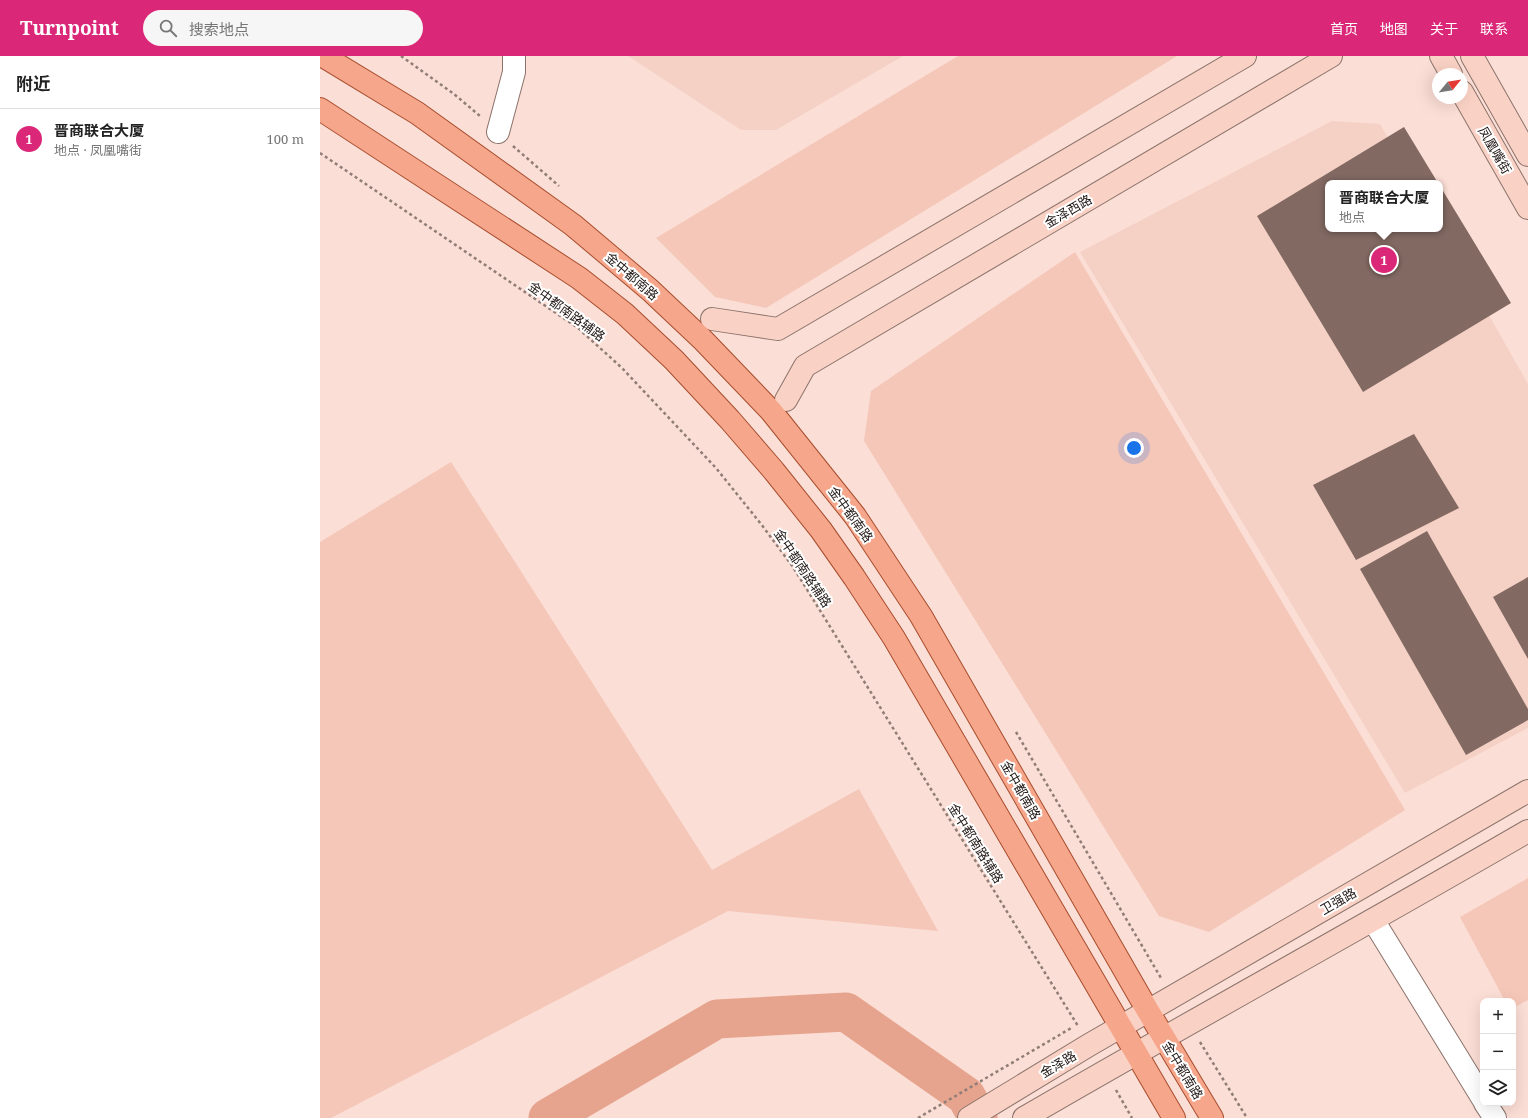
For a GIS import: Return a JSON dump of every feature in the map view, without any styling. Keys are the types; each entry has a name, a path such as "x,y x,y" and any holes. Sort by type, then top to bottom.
{"main road":[{"name":"金中都南路","path":"323,56 417,113 573,225 650,290 702,339 771,412 856,516 921,616 1163,1037 1212,1118"},
{"path":"320,109 579,278 625,314 674,360 730,420 774,471 821,530 890,632 1120,1028 1174,1118"}],"street":[{"path":"498,132 514,72 514,56"},
{"path":"712,320 778,329 1245,56"},
{"name":"金泽西路","path":"786,400 805,366 1331,56"},
{"path":"1441,56 1448,68"},
{"name":"凤凰嘴街","path":"1472,56 1528,155"},
{"name":"凤凰嘴街","path":"1468,103 1528,208"},
{"name":"卫强路","path":"1148,1011 1528,791"},
{"path":"1034,1113 1163,1037 1373,920 1528,831"},
{"path":"1373,920 1480,1094"},
{"name":"金泽路","path":"969,1118 1148,1011"},
{"path":"1488,1106 1495,1118"}],"path":[{"name":"金中都南路辅路","path":"320,153 578,328 622,368 716,468 793,567 1089,1045"},
{"name":"金泽路","path":"918,1118 1077,1024"},
{"path":"1104,1071 1132,1118"}],"shaded area":[{"path":"628,56 903,56 776,130 741,130"},
{"path":"958,56 1177,56 766,308 715,297 656,238"},
{"path":"1332,121 1380,124 1411,180 1325,180 1325,232 1442,232 1528,384 1528,728 1405,793 1080,252"},
{"path":"1075,252 1405,810 1209,932 1159,916 864,441 871,391"},
{"path":"451,462 712,870 859,789 938,931 728,911 331,1118 320,1118 320,542"},
{"path":"1528,878 1528,1000 1516,1006 1516,998 1503,998 1460,917"}],"building":[{"path":"1404,127 1436,180 1325,180 1325,232 1443,232 1443,191 1511,303 1363,392 1257,216"},
{"path":"1414,434 1459,508 1356,560 1313,485"},
{"path":"1427,531 1528,709 1528,720 1466,755 1360,569"},
{"path":"1528,577 1528,659 1493,597"}],"waterway":[{"path":"548,1118 717,1019 846,1012 966,1096 978,1118"}],"place":[{"name":"晋商联合大厦","path":"1384,260"}]}
